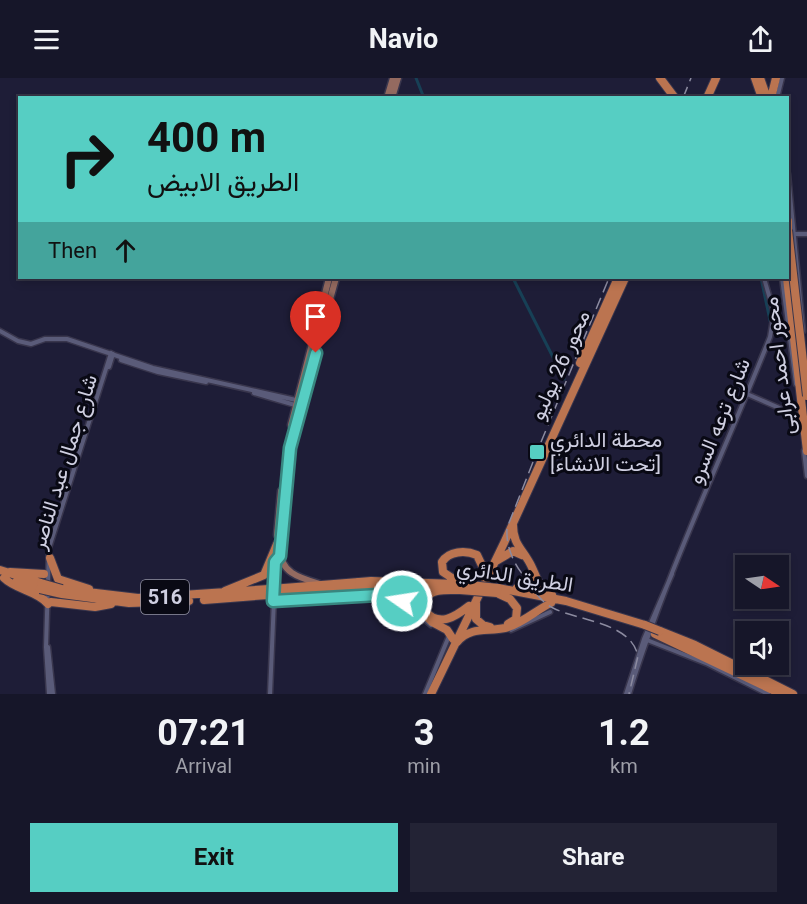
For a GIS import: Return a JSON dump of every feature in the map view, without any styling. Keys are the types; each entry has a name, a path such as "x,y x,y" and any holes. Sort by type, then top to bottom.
{"highway":[{"path":"660,78 674,96"},
{"path":"708,96 716,78"},
{"path":"755,78 761,96"},
{"path":"760,78 768,96"},
{"path":"770,96 776,78"},
{"name":"محور احمد عرابى","path":"791,232 807,396"},
{"name":"محور 26 يوليو","path":"456,643 469,606 486,574 618,279"},
{"name":"محور 26 يوليو","path":"429,694 513,524 625,279"},
{"name":"محور احمد عرابى","path":"787,279 807,451"},
{"path":"381,587 409,599 432,622 447,630 456,643 469,632 510,627 553,600 540,587 530,562 517,546 513,524"},
{"path":"224,593 233,586 262,577 277,544"},
{"path":"495,562 509,552 517,552 527,561 533,578 525,588 498,590"},
{"path":"460,587 442,572 442,562 449,556 473,553 482,561 486,574"},
{"path":"50,558 57,579 104,595"},
{"path":"2,574 44,574"},
{"path":"2,574 11,584 49,603 95,607 118,602"},
{"name":"الطريق الدائري","path":"2,574 45,584 62,592 118,602 160,603 270,595 323,585 359,585"},
{"name":"الطريق الدائري","path":"283,591 372,584 498,590 553,600 658,632 793,694"},
{"name":"الطريق الدائري","path":"372,584 381,587 460,587"},
{"path":"460,587 429,594 423,603 424,610 432,618 444,620 455,616 469,606"},
{"path":"476,598 475,614 479,623 487,627 506,625 516,619 517,608 513,601 498,590"},
{"name":"الطريق الدائري","path":"62,592 160,598 224,593 270,595"},
{"name":"الطريق الدائري","path":"732,666 781,694"}],"main road":[{"path":"388,96 393,78"},
{"path":"393,96 398,78"},
{"path":"323,585 288,571 280,556 290,448 319,331 329,279"},
{"path":"275,562 284,461 296,403 336,279"},
{"path":"275,562 280,556"}],"street":[{"path":"778,96 783,78"},
{"path":"789,193 791,232 797,259 807,366"},
{"path":"791,232 807,234"},
{"path":"789,267 797,259"},
{"name":"شارع ترعه السرو","path":"672,574 747,394 774,320 764,279"},
{"path":"782,279 807,476"},
{"name":"شارع جمال عبد الناصر","path":"0,331 31,344 45,339 65,338 111,354 60,515 45,584"},
{"path":"111,354 165,371 296,403"},
{"name":"شارع جمال عبد الناصر","path":"45,584 51,540 99,393"},
{"path":"747,394 800,417"},
{"path":"270,694 270,595 275,562"},
{"path":"363,572 364,595"},
{"path":"628,694 672,574"},
{"path":"628,694 644,639 672,574"},
{"path":"45,584 49,603 51,694"},
{"path":"270,595 364,595 397,598 426,622 448,634 449,640 429,694"},
{"path":"456,643 474,633 509,631 550,612"},
{"path":"647,640 708,664 768,694"}],"waterway":[{"path":"416,78 423,96"},
{"path":"514,279 564,379"},
{"path":"761,279 771,325"},
{"path":"748,387 769,335"}],"railway":[{"path":"684,96 691,78"},
{"path":"541,442 609,279"},
{"path":"533,462 507,528 513,558 536,593 548,605 615,629 633,645 638,656 629,694"}],"place":[{"name":"محطة الدائري [تحت الانشاء]","path":"537,452"}],"route":[{"path":"316,353 304,388 290,448 280,556 275,562 273,601 378,595 391,596 402,601"}]}
